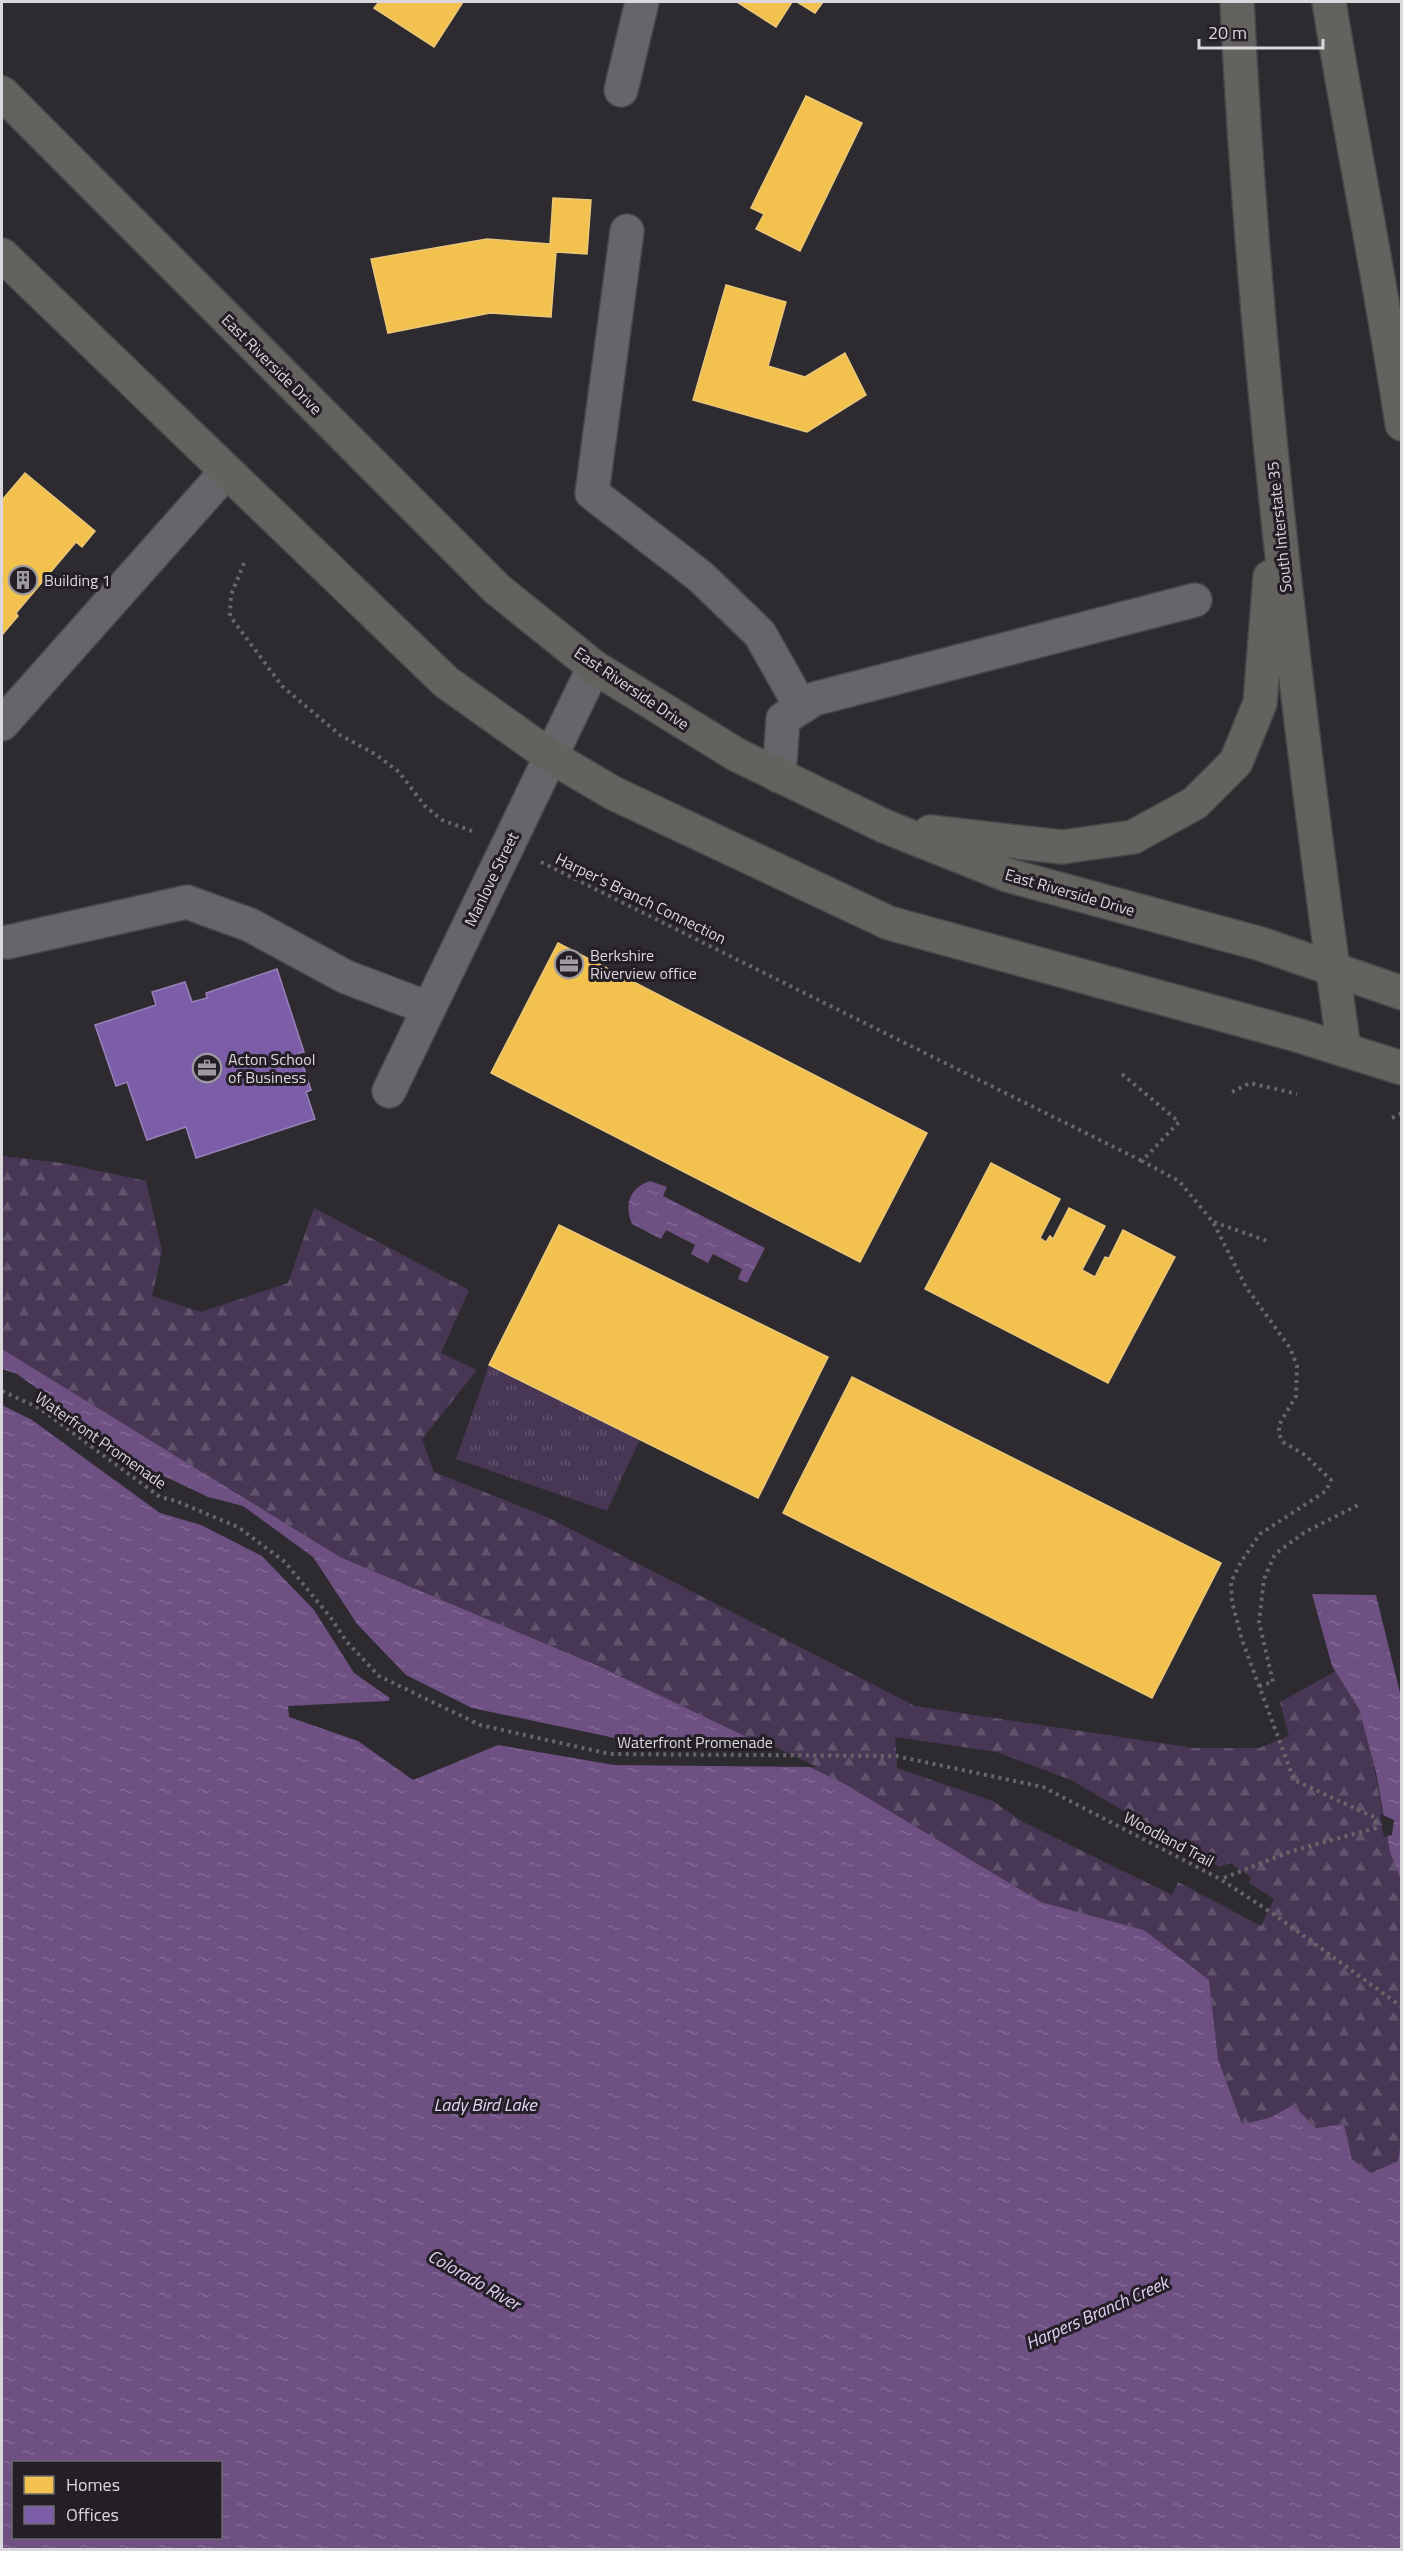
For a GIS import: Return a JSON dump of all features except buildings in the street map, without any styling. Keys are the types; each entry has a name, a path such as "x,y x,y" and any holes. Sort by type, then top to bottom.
{"main road":[{"name":"South Interstate 35","path":"1237,2 1243,122 1275,503 1344,1050"},
{"path":"1329,2 1352,142 1386,319 1401,424"},
{"name":"East Riverside Drive","path":"2,93 497,588 594,667 737,755 884,826 1007,875 1261,944 1401,993"},
{"path":"2,255 446,682 550,756 613,793 889,923 1401,1068"},
{"path":"884,826 1062,847 1133,837 1195,803 1236,762 1260,703 1275,503"}],"street":[{"path":"621,90 642,2"},
{"path":"627,231 592,494 701,577 760,634 801,707"},
{"path":"2,724 226,472"},
{"path":"779,776 783,719 814,699 1195,600"},
{"name":"Manlove Street","path":"388,1091 594,667"},
{"path":"8,942 187,902 250,925 346,976 428,1008"}],"path":[{"name":"Harper's Branch Connection","path":"244,563 231,596 230,615 282,686 340,735 375,754 399,772 425,806 442,820 508,843 535,859 1142,1161 1179,1181 1213,1222 1246,1287 1290,1348 1297,1366 1296,1396 1279,1425 1282,1442 1305,1455 1331,1480 1326,1491 1260,1534 1231,1582 1232,1602 1279,1744 1294,1780 1376,1818 1376,1828 1292,1851 1220,1880"},
{"path":"1122,1074 1179,1122 1142,1161"},
{"path":"1232,1092 1250,1083 1297,1094"},
{"path":"1392,1118 1401,1113"},
{"path":"1213,1222 1267,1241"},
{"name":"Waterfront Promenade","path":"2,1390 39,1408 160,1497 177,1501 238,1527 285,1562 331,1618 346,1641 379,1676 480,1725 609,1754 896,1755"},
{"path":"1259,1686 1273,1682 1259,1622 1264,1579 1275,1554 1305,1532 1358,1505"},
{"name":"Woodland Trail","path":"896,1755 1042,1787 1220,1880 1268,1910 1401,2007"}],"green space":[{"path":"2,1156 62,1163 146,1181 162,1251 152,1296 201,1312 288,1283 314,1208 469,1290 441,1353 477,1370 422,1439 434,1472 547,1517 915,1706 1194,1748 1259,1748 1289,1736 1280,1702 1336,1671 1357,1705 1366,1731 1388,1839 1401,1880 1402,2141 1398,2161 1371,2173 1352,2159 1344,2124 1316,2128 1293,2105 1269,2118 1242,2124 1218,2059 1209,1980 1144,1930 1041,1902 845,1784 603,1668 340,1557 2,1349","holes":["895,1737 997,1752 1071,1780 1220,1867 1230,1863 1251,1877 1249,1883 1274,1899 1261,1926 1178,1882 1172,1895 1023,1822 993,1801 897,1768"]},
{"path":"489,1365 640,1439 607,1511 456,1459"}],"water":[{"path":"650,1181 667,1187 663,1196 765,1248 747,1283 738,1279 742,1269 713,1254 708,1263 691,1254 695,1245 666,1230 661,1239 632,1224 628,1210 630,1198 637,1188"},
{"name":"Lady Bird Lake","path":"2,1349 340,1557 603,1668 845,1784 1041,1902 1144,1930 1209,1980 1218,2059 1242,2124 1269,2118 1293,2105 1316,2128 1344,2124 1352,2159 1371,2173 1398,2161 1401,2141 1401,2549 2,2549"},
{"path":"1312,1594 1376,1595 1401,1697 1401,1880 1390,1852 1376,1772 1359,1709 1332,1666"}],"pier":[{"path":"2,1369 17,1374 147,1468 208,1497 243,1506 313,1557 357,1624 406,1675 472,1708 615,1738 757,1738 817,1767 614,1765 498,1745 413,1780 358,1741 289,1717 288,1706 388,1701 390,1698 354,1673 314,1610 262,1556 201,1525 160,1513 32,1420 2,1405"},
{"path":"1380,1814 1394,1820 1392,1835 1384,1837"}],"place":[{"name":"Building 1","path":"23,580"},
{"name":"Berkshire Riverview office","path":"569,964"},
{"name":"Acton School of Business","path":"207,1068"}],"water label":[{"name":"Colorado River","path":"474,2280"},
{"name":"Harpers Branch Creek","path":"1097,2313"}]}
